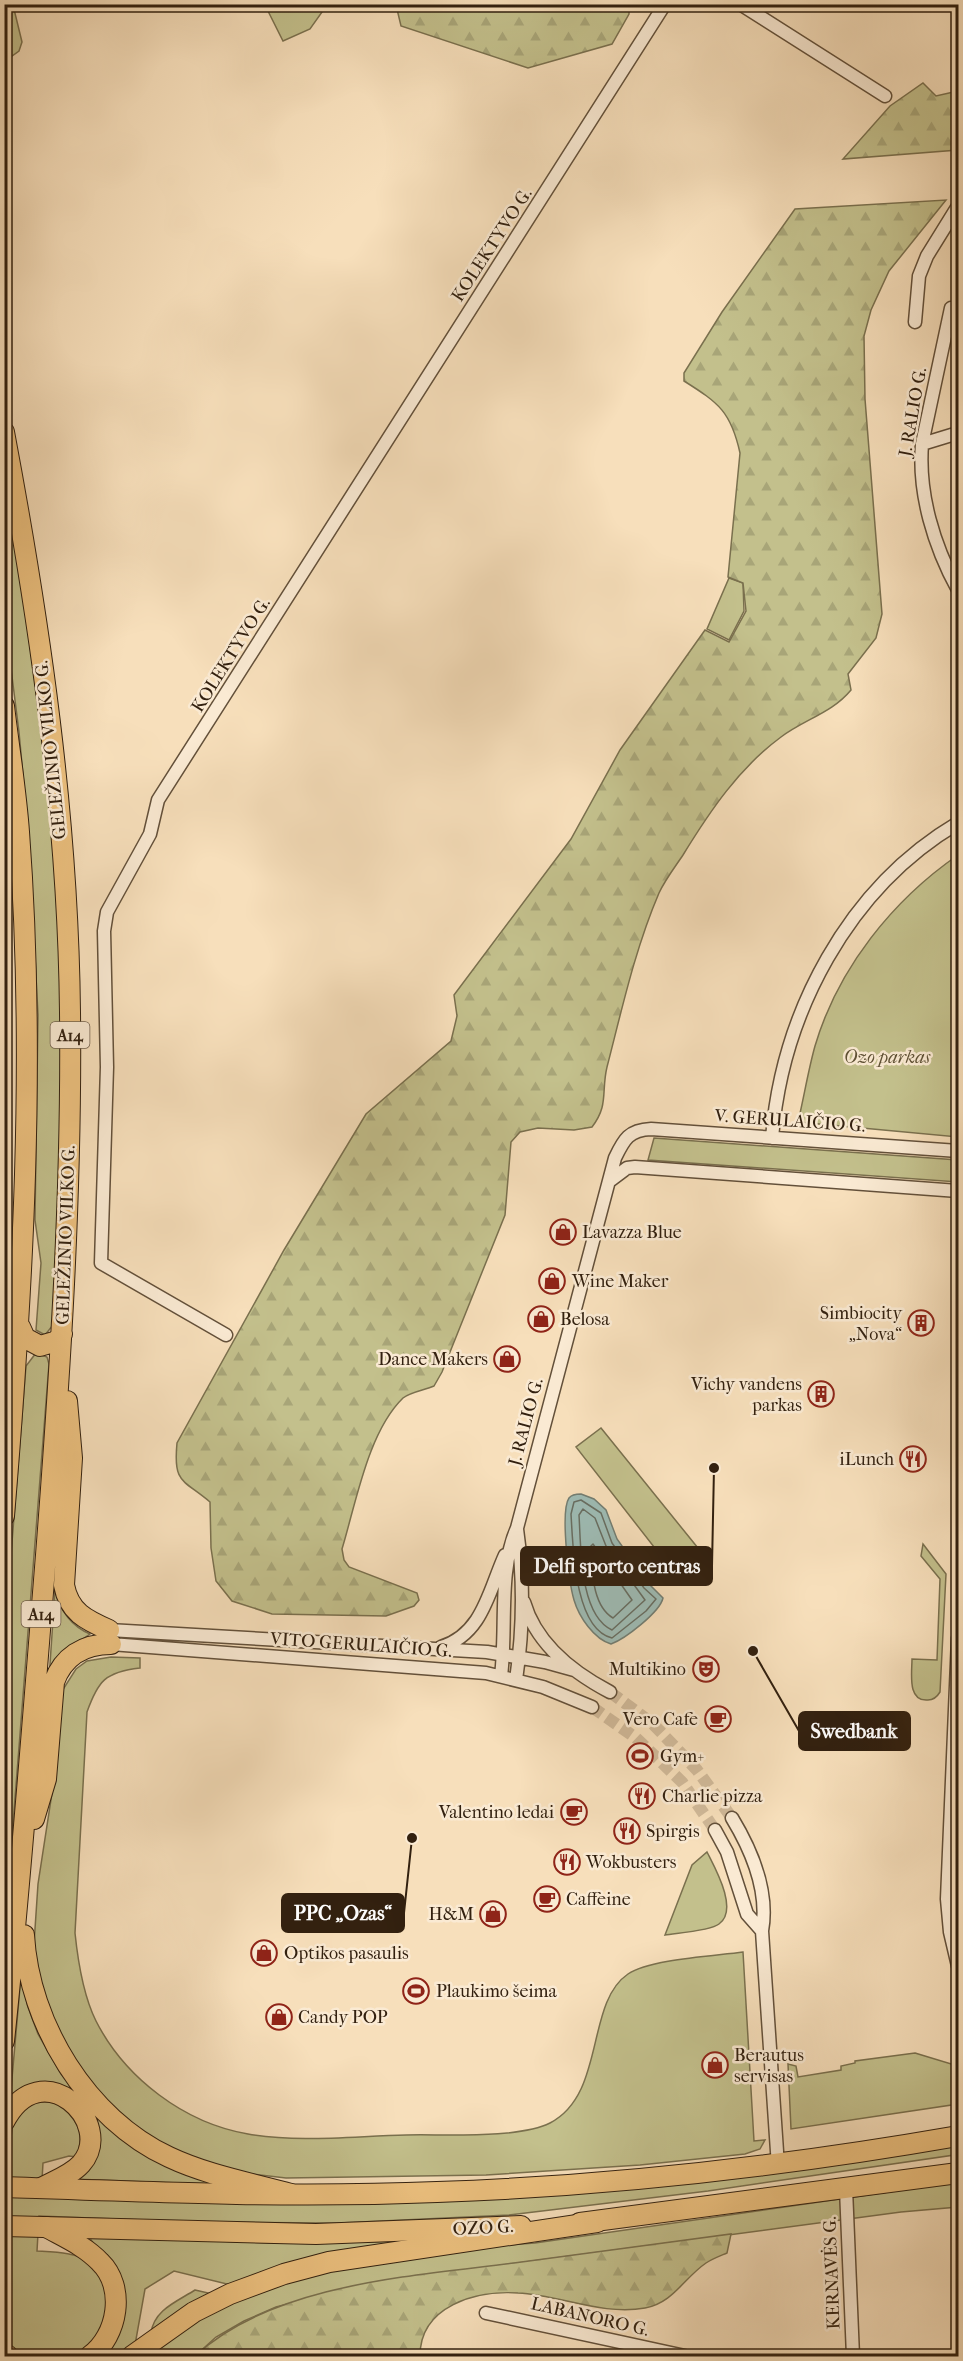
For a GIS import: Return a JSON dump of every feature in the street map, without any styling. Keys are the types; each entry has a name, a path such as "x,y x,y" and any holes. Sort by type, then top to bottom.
{"main road":[{"name":"GELEŽINIO VILKO G.","path":"4,432 33,594 51,725 67,935 70,1150 62,1340 21,1882 4,2041"},
{"name":"A14","path":"4,706 19,831 28,1049 27,1179 20,1327 4,1516"},
{"path":"20,1327 25,1338 40,1346 62,1340 72,1458 64,1585 66,1597 72,1608 110,1637 69,1657 59,1668 54,1683 46,1779 22,1859"},
{"path":"21,1882 25,1953 41,2011 54,2041 68,2064 105,2111 125,2130 169,2157 291,2194"},
{"path":"4,2122 18,2101 26,2094 52,2091 64,2095 74,2103 90,2128 88,2153 81,2163 41,2188"},
{"path":"4,2187 291,2194 461,2191 600,2182 778,2166 958,2136"},
{"name":"OZO G.","path":"4,2226 316,2234 597,2222 958,2173"},
{"path":"132,2356 194,2312 230,2294 284,2274 328,2262 597,2222"},
{"path":"42,2227 86,2249 102,2263 109,2276 116,2311 105,2340 90,2356"},
{"path":"4,2353 8,2356"}],"street":[{"name":"KOLEKTYVO G.","path":"226,1335 101,1263 107,1067 104,931 107,912 150,834 158,801 665,4"},
{"path":"740,4 885,96"},
{"path":"915,322 919,276 927,256 958,206"},
{"name":"J. RALIO G.","path":"951,308 922,444 922,485 929,520 958,590"},
{"path":"922,444 958,433"},
{"path":"772,1138 783,1063 800,1012 822,968 843,933 876,891 909,858 958,824"},
{"name":"V. GERULAIČIO G.","path":"623,1140 629,1133 639,1130 958,1151"},
{"path":"623,1140 628,1159 634,1167"},
{"path":"611,1180 615,1158 623,1140"},
{"path":"611,1180 627,1168 634,1167 958,1191"},
{"name":"J. RALIO G.","path":"501,1676 508,1548 517,1528 611,1180"},
{"path":"516,1680 520,1657 517,1528"},
{"path":"437,1648 453,1643 477,1623 508,1548"},
{"path":"520,1589 531,1624 537,1635 574,1670 610,1692"},
{"name":"VITO GERULAIČIO G.","path":"110,1637 437,1648 504,1654 574,1670"},
{"name":"VITO GERULAIČIO G.","path":"110,1637 501,1676 543,1687 592,1707"},
{"path":"958,1638 946,1899 950,1932 958,1966"},
{"path":"732,1818 758,1876 766,1910 762,1931 778,2166"},
{"path":"715,1830 727,1852 747,1914 762,1931"},
{"name":"KERNAVĖS G.","path":"846,2189 853,2356"},
{"name":"LABANORO G.","path":"486,2313 685,2356"}],"green space":[{"path":"5,4 13,5 22,42 19,51 5,61"},
{"path":"628,4 629,14 612,44 528,68 401,26 396,5"},
{"path":"265,5 327,5 310,29 283,41"},
{"path":"923,83 936,96 958,91 958,150 843,159 890,106"},
{"path":"946,200 889,271 871,310 864,336 865,399 882,614 876,638 848,674 851,690 835,705 781,737 752,762 726,791 667,878 650,914 636,957 607,1067 601,1112 592,1127 574,1130 538,1128 520,1132 511,1142 505,1215 442,1372 434,1386 403,1398 391,1412 372,1449 342,1549 344,1560 349,1567 417,1593 419,1600 414,1606 386,1616 272,1614 232,1601 216,1581 211,1548 210,1502 187,1484 179,1474 176,1456 177,1443 284,1250 366,1114 451,1041 457,1016 454,995 571,839 620,750 705,630 729,642 746,611 743,583 728,577 740,453 728,418 715,403 684,381 684,373 722,312 795,209"},
{"path":"4,481 42,734 59,926 63,1032 61,1157 53,1325 45,1335 36,1330 41,1263 35,1220 38,1015 29,840 19,732 5,621"},
{"path":"729,578 743,583 744,611 729,640 707,629"},
{"name":"Ozo parkas","path":"958,855 958,1137 798,1122 810,1065 825,1017 853,963 890,915 911,893"},
{"path":"654,1138 958,1160 958,1182 648,1160"},
{"path":"36,1353 47,1357 49,1364 5,1926 5,1630 26,1366"},
{"path":"601,1428 706,1558 679,1579 576,1447"},
{"path":"923,1544 946,1574 940,1692 935,1698 928,1700 921,1699 914,1692 912,1659 937,1660 940,1579 921,1556"},
{"path":"55,1590 67,1616 77,1627 90,1634 62,1653 49,1679"},
{"path":"111,1657 140,1658 140,1668 118,1672 104,1680 95,1693 87,1712 75,1933 84,1989 96,2021 108,2042 123,2061 159,2095 201,2120 224,2128 267,2137 307,2139 480,2135 536,2128 550,2123 568,2109 580,2092 606,2005 615,1988 628,1974 651,1965 743,1952 754,2141 765,2140 760,2149 745,2154 640,2165 486,2175 286,2178 236,2172 153,2143 85,2080 44,2004 34,1944 38,1884 56,1767 62,1691 76,1669 87,1661"},
{"path":"707,1852 724,1889 727,1909 725,1918 719,1924 708,1928 665,1935 692,1865"},
{"path":"21,1976 28,2007 38,2034 61,2074 86,2105 233,2185 72,2179 93,2158 72,2094 10,2101"},
{"path":"915,2053 958,2066 958,2104 791,2129 788,2064 796,2066 798,2077 841,2070 841,2066 855,2063 855,2061"},
{"path":"27,2102 59,2102 71,2115 80,2133 77,2157 69,2156 43,2163 41,2197 318,2203 952,2146 954,2155 708,2191 509,2215 339,2223 198,2222 39,2216 37,2251 72,2255 91,2263 105,2286 107,2300 102,2329 96,2341 86,2351 66,2357 30,2356 17,2353 5,2343 4,2195 13,2121"},
{"path":"958,2182 958,2207 901,2212 375,2282 276,2307 216,2337 195,2356 146,2356 201,2315 287,2277 449,2249 535,2243"},
{"path":"731,2234 727,2253 698,2269 671,2296 645,2308 613,2309 534,2295 502,2293 469,2298 440,2313 429,2325 422,2339 420,2356 195,2356 227,2332 263,2313 303,2298 346,2287 432,2273"},
{"path":"90,2238 275,2243 424,2241 235,2286 174,2271 145,2289 135,2345 117,2356 103,2356 118,2332 124,2306 124,2293 115,2267 91,2240"},
{"path":"195,2290 217,2295 151,2333 156,2318 161,2312"}],"water":[{"path":"581,1494 594,1499 606,1510 617,1539 649,1584 663,1598 656,1610 641,1624 625,1637 611,1644 593,1632 583,1620 576,1607 572,1591 566,1548 566,1505 573,1495"}],"tunnel":[{"path":"610,1692 653,1724 697,1770 732,1818"},
{"path":"592,1707 636,1738 682,1782 715,1830"}],"place":[{"name":"Lavazza Blue","path":"563,1232"},
{"name":"Wine Maker","path":"552,1281"},
{"name":"Belosa","path":"541,1319"},
{"name":"Simbiocity „Nova“","path":"921,1323"},
{"name":"Dance Makers","path":"507,1359"},
{"name":"Vichy vandens parkas","path":"821,1394"},
{"name":"iLunch","path":"913,1459"},
{"name":"Delfi sporto centras","path":"714,1468"},
{"name":"Swedbank","path":"753,1651"},
{"name":"Multikino","path":"706,1669"},
{"name":"Vero Cafe","path":"718,1719"},
{"name":"Gym+","path":"640,1756"},
{"name":"Charlie pizza","path":"642,1796"},
{"name":"Valentino ledai","path":"574,1812"},
{"name":"Spirgis","path":"627,1831"},
{"name":"PPC „Ozas“","path":"412,1838"},
{"name":"Wokbusters","path":"567,1862"},
{"name":"Caffeine","path":"547,1899"},
{"name":"H&M","path":"493,1914"},
{"name":"Optikos pasaulis","path":"264,1953"},
{"name":"Plaukimo šeima","path":"416,1991"},
{"name":"Candy POP","path":"279,2017"},
{"name":"Berautus servisas","path":"715,2065"}]}
